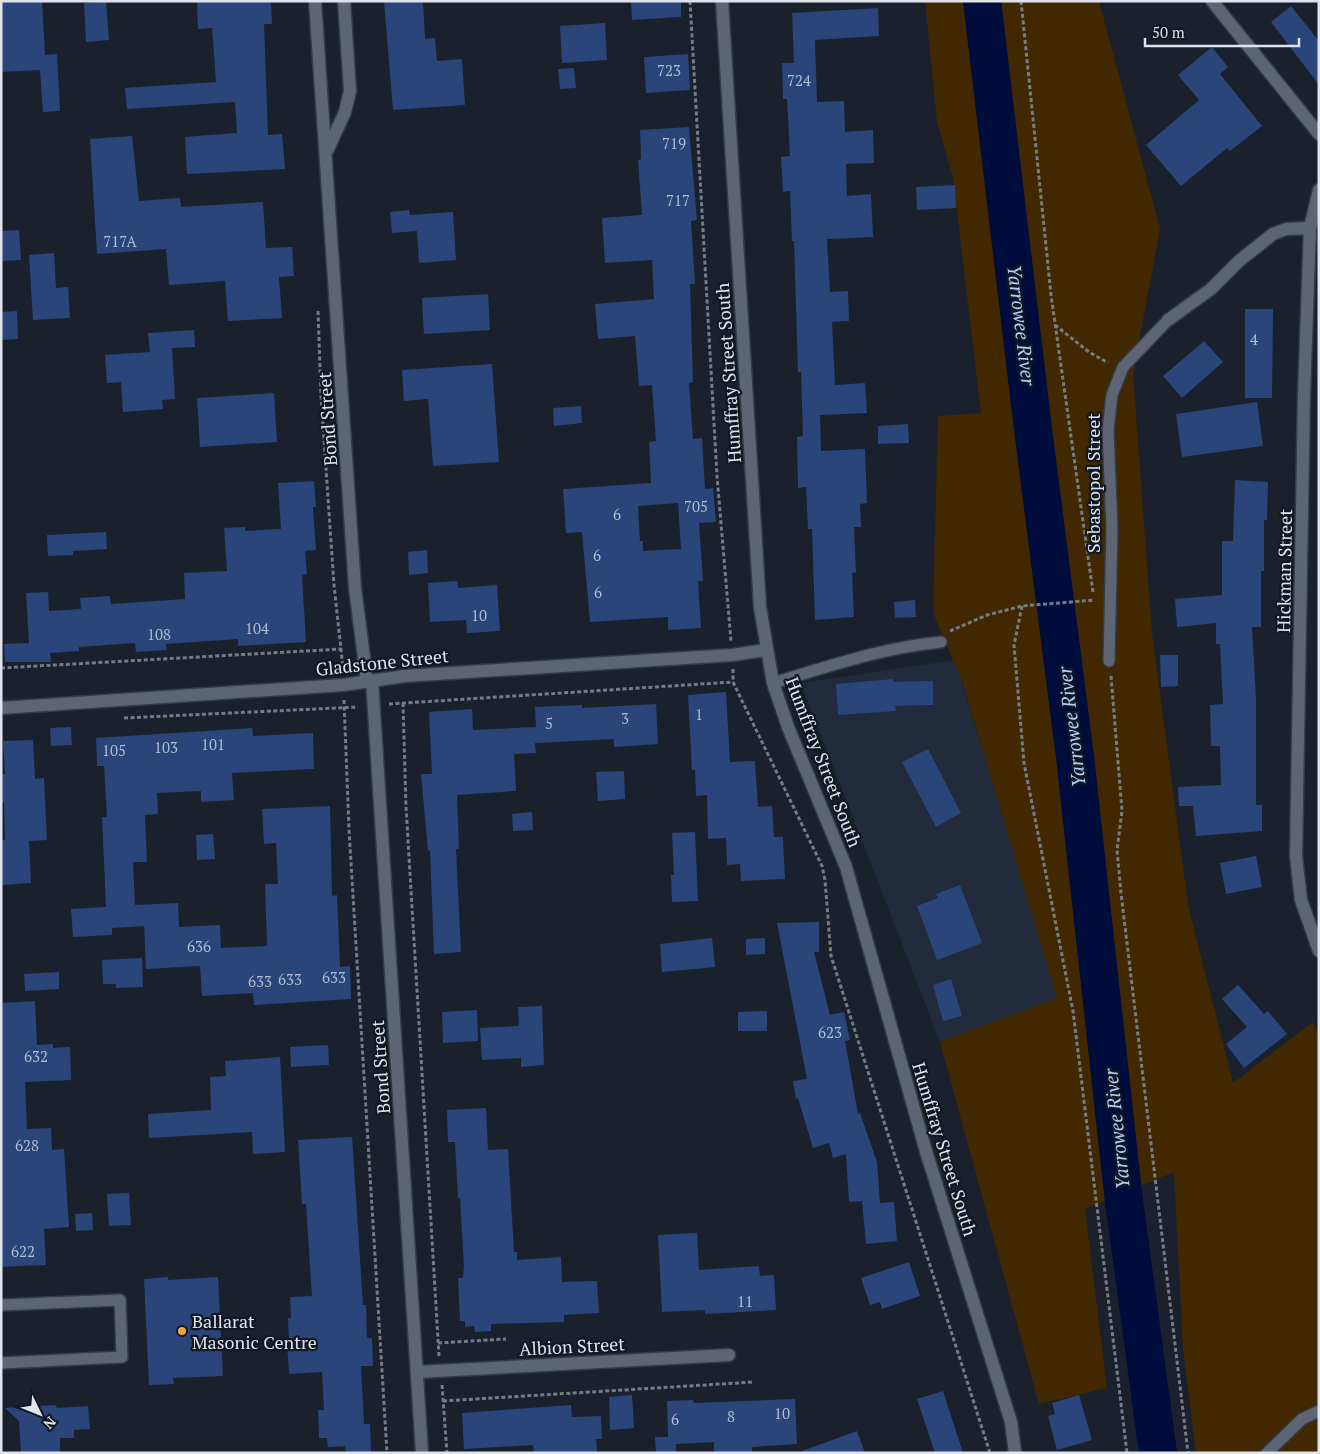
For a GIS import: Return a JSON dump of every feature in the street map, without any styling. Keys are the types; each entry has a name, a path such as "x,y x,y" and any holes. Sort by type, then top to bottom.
{"street":[{"name":"Bond Street","path":"315,1 327,154 355,588 369,680 422,1453"},
{"name":"Bond Street","path":"327,154 332,137 345,112 350,91 344,1"},
{"name":"Humffray Street South","path":"722,1 760,607 766,650 773,683 788,727 846,867 925,1148 1011,1422 1016,1453"},
{"path":"1212,1 1319,134"},
{"name":"Hickman Street","path":"1319,190 1310,228 1304,394 1296,856 1301,900 1319,951"},
{"name":"Sebastopol Street","path":"1168,320 1211,289 1239,261 1273,234 1286,229 1310,228"},
{"name":"Gladstone Street","path":"1,708 343,685 405,676 732,655 766,650"},
{"name":"Albion Street","path":"417,1372 729,1355"}],"lane":[{"name":"Sebastopol Street","path":"1109,661 1112,529 1108,430 1112,395 1121,372 1142,345 1168,320"},
{"path":"773,683 870,653 910,645 941,642"},
{"path":"1,1305 120,1300 122,1357 1,1363"},
{"path":"1267,1453 1302,1419 1319,1411"}],"path":[{"path":"690,1 717,476 733,682 822,866 826,889 831,956 990,1453"},
{"path":"1021,1 1055,325 1096,607"},
{"path":"318,310 321,396 334,586 342,649 387,1453"},
{"path":"1055,325 1089,352 1121,372"},
{"path":"941,642 939,635 987,615 1022,606 1095,600"},
{"path":"1022,606 1014,645 1024,763 1073,1011 1127,1453"},
{"path":"1,668 342,649"},
{"path":"1109,661 1122,812 1117,850 1121,893 1188,1453"},
{"path":"447,1453 438,1343 406,807 403,703 733,682"},
{"path":"119,718 344,709"},
{"path":"438,1343 506,1339"},
{"path":"443,1401 754,1382"}],"shaded area":[{"path":"925,1 1099,1 1160,229 1133,374 1152,633 1188,905 1233,1083 1313,1022 1319,1038 1319,1453 1196,1453 1183,1349 1174,1172 1085,1209 1107,1388 1039,1404 940,1042 1057,998 962,681 933,613 938,416 981,413 953,178 937,122"},
{"path":"955,660 1058,998 940,1042 801,683"}],"building":[{"path":"1,1 42,1 45,55 57,54 60,111 43,112 40,70 1,72"},
{"path":"106,1 109,40 86,42 84,3"},
{"path":"197,1 271,1 272,24 264,24 268,135 282,134 285,169 187,174 185,137 237,133 235,102 127,109 125,88 216,82 212,28 198,29"},
{"path":"384,1 423,1 425,39 435,38 437,61 462,59 465,105 393,110"},
{"path":"631,1 681,1 681,17 632,20"},
{"path":"1291,6 1319,41 1319,85 1271,22"},
{"path":"878,8 879,36 815,40 817,102 844,101 845,132 873,130 874,163 846,164 847,196 871,194 873,237 827,239 830,292 848,291 849,321 832,322 835,385 865,383 867,413 820,415 821,451 865,449 867,503 860,504 861,527 854,527 856,572 852,573 854,617 815,620 812,529 808,529 806,487 798,488 797,437 803,436 801,372 798,372 794,241 792,241 790,191 783,192 781,157 790,156 787,99 783,99 782,63 794,63 792,13"},
{"path":"605,23 607,60 562,63 560,26"},
{"path":"1212,47 1228,67 1220,74 1262,126 1230,151 1227,148 1181,186 1146,145 1199,100 1178,75"},
{"path":"688,54 690,90 646,93 644,57"},
{"path":"574,68 576,88 560,89 558,69"},
{"path":"689,127 697,220 691,221 695,284 690,284 693,382 689,383 693,439 702,438 705,489 713,488 716,522 699,523 703,581 698,581 701,628 668,630 668,617 590,622 582,532 566,533 563,489 651,483 649,442 656,441 652,385 639,386 635,336 598,339 595,304 654,299 652,260 605,263 602,218 642,215 638,160 641,159 640,130","holes":["678,503 681,549 643,551 643,541 640,541 638,506"]},
{"path":"132,136 139,201 180,198 181,207 263,202 266,248 292,247 294,276 279,277 282,318 228,321 225,281 169,285 166,249 97,254 90,139"},
{"path":"955,185 956,208 917,210 916,187"},
{"path":"409,210 410,215 453,212 456,260 419,263 417,231 392,233 390,212"},
{"path":"19,230 21,260 1,261 1,231"},
{"path":"54,253 56,288 68,287 70,318 33,320 29,255"},
{"path":"488,294 490,330 424,334 422,298"},
{"path":"1245,309 1273,309 1272,398 1245,398"},
{"path":"17,311 18,339 1,340 1,312"},
{"path":"194,330 195,347 172,348 175,399 162,400 163,409 123,412 121,382 107,383 105,355 150,352 148,333"},
{"path":"1204,341 1223,362 1182,398 1163,376"},
{"path":"492,364 499,462 433,466 428,399 404,401 402,370"},
{"path":"274,393 277,442 200,447 197,398"},
{"path":"1257,402 1263,446 1182,457 1176,414"},
{"path":"581,406 582,423 554,426 553,408"},
{"path":"908,424 909,443 878,444 878,426"},
{"path":"1235,480 1268,482 1267,520 1264,520 1264,571 1261,571 1261,627 1252,627 1256,698 1256,805 1262,805 1262,831 1196,836 1193,806 1179,806 1178,787 1221,785 1220,746 1211,746 1210,705 1223,704 1220,644 1216,644 1216,623 1177,627 1175,599 1222,595 1222,541 1233,541"},
{"path":"314,481 316,507 313,507 316,550 305,551 307,574 302,575 306,642 238,646 238,639 166,644 167,650 136,652 135,643 79,647 79,651 50,653 51,662 5,662 4,644 29,643 26,593 48,592 49,611 81,609 80,598 110,596 111,604 185,599 184,573 227,571 224,528 245,527 245,531 281,529 278,483"},
{"path":"106,532 107,549 73,551 73,555 48,556 47,535"},
{"path":"427,550 428,573 409,575 408,552"},
{"path":"457,581 458,588 497,585 500,631 467,633 466,620 430,622 428,583"},
{"path":"915,600 916,617 895,618 894,602"},
{"path":"1160,655 1178,655 1178,686 1161,687"},
{"path":"893,679 893,682 933,681 933,705 895,706 896,711 838,715 836,684"},
{"path":"726,692 730,762 755,761 758,807 772,806 774,837 783,837 785,879 741,881 740,864 727,865 726,838 708,839 707,795 696,796 695,770 692,770 688,695"},
{"path":"656,704 658,744 614,747 614,739 535,743 536,753 514,754 516,791 457,795 459,849 456,849 461,952 434,954 430,850 428,851 421,774 432,774 429,712 472,709 473,730 536,727 535,707 582,705 582,708"},
{"path":"71,727 72,745 51,746 50,728"},
{"path":"252,728 253,736 313,733 314,769 232,773 234,800 201,802 201,791 157,793 158,814 145,815 147,862 133,862 135,905 178,903 179,927 220,925 221,948 267,946 265,884 278,884 276,843 264,844 262,809 330,806 332,896 337,895 340,967 350,966 351,999 254,1005 253,993 202,996 200,966 146,969 144,926 112,928 112,935 73,937 71,909 106,907 102,817 107,817 104,766 97,766 96,738"},
{"path":"33,740 35,779 44,778 47,840 29,841 31,883 1,885 1,840 5,840 4,802 1,803 1,774 5,774 3,741"},
{"path":"928,749 961,813 936,827 902,762"},
{"path":"624,771 625,799 598,801 596,772"},
{"path":"532,812 533,830 513,831 512,814"},
{"path":"695,832 698,901 672,902 671,875 674,875 672,833"},
{"path":"213,834 215,859 197,860 196,835"},
{"path":"1256,856 1262,887 1226,894 1220,863"},
{"path":"960,885 982,943 937,960 917,906 938,898 936,894"},
{"path":"819,922 819,952 814,952 830,1015 844,1012 850,1040 845,1041 858,1114 860,1113 877,1162 880,1203 894,1202 897,1241 866,1244 862,1201 849,1202 846,1154 833,1158 829,1143 813,1148 798,1098 796,1099 793,1081 807,1079 777,923"},
{"path":"712,938 715,967 662,972 660,944"},
{"path":"765,938 765,954 746,955 746,939"},
{"path":"142,958 143,987 116,988 116,984 103,984 102,960"},
{"path":"59,972 59,989 25,991 24,974"},
{"path":"951,979 962,1016 943,1021 933,985"},
{"path":"1238,985 1264,1014 1268,1011 1287,1034 1244,1068 1226,1044 1247,1027 1222,999"},
{"path":"35,1001 37,1045 53,1044 53,1048 70,1047 71,1080 25,1082 27,1129 51,1128 52,1150 64,1149 69,1227 44,1229 46,1265 1,1267 1,1003"},
{"path":"542,1006 544,1065 521,1067 521,1058 482,1060 480,1028 519,1026 518,1007"},
{"path":"477,1010 478,1041 443,1043 442,1012"},
{"path":"767,1011 767,1031 738,1031 738,1012"},
{"path":"328,1045 329,1065 291,1067 290,1047"},
{"path":"280,1057 285,1152 253,1154 252,1132 149,1138 148,1114 211,1110 210,1077 226,1076 225,1061"},
{"path":"486,1108 488,1150 508,1149 514,1252 517,1252 517,1260 561,1257 562,1282 597,1281 599,1313 564,1315 564,1322 491,1324 491,1331 475,1332 474,1326 465,1327 465,1321 460,1321 458,1278 463,1278 464,1266 460,1198 458,1198 455,1142 448,1142 447,1110"},
{"path":"352,1137 363,1305 366,1305 367,1338 372,1338 373,1366 361,1366 364,1424 370,1424 371,1453 346,1453 345,1446 328,1447 327,1438 319,1438 318,1410 324,1410 322,1372 289,1374 287,1343 289,1342 288,1318 291,1318 290,1297 312,1296 306,1204 302,1204 298,1140"},
{"path":"129,1193 131,1225 109,1226 107,1194"},
{"path":"92,1213 93,1230 76,1231 75,1214"},
{"path":"697,1233 699,1270 759,1266 760,1276 774,1275 776,1310 705,1314 705,1310 662,1312 658,1235"},
{"path":"909,1262 920,1296 882,1309 880,1302 870,1305 861,1278"},
{"name":"Ballarat Masonic Centre","path":"168,1277 168,1280 218,1277 223,1376 173,1378 174,1384 149,1385 144,1279"},
{"path":"943,1391 963,1453 935,1453 917,1399"},
{"path":"632,1395 634,1428 610,1430 609,1397"},
{"path":"1079,1395 1092,1440 1057,1450 1048,1416 1055,1414 1052,1403"},
{"path":"795,1399 797,1444 752,1447 752,1453 714,1453 714,1442 676,1444 676,1453 656,1453 655,1437 668,1437 667,1401 693,1400 694,1403"},
{"path":"55,1405 57,1408 88,1406 90,1429 74,1430 74,1438 60,1438 60,1453 21,1453 19,1421 5,1408"},
{"path":"571,1405 572,1417 601,1416 602,1439 596,1439 597,1453 534,1453 533,1445 464,1449 462,1413"},
{"path":"857,1431 865,1453 803,1453 802,1451"}],"waterway":[{"name":"Yarrowee River","path":"982,1 1033,429 1075,757 1123,1193 1158,1453"}],"place":[{"name":"Ballarat Masonic Centre","path":"182,1331"}]}
